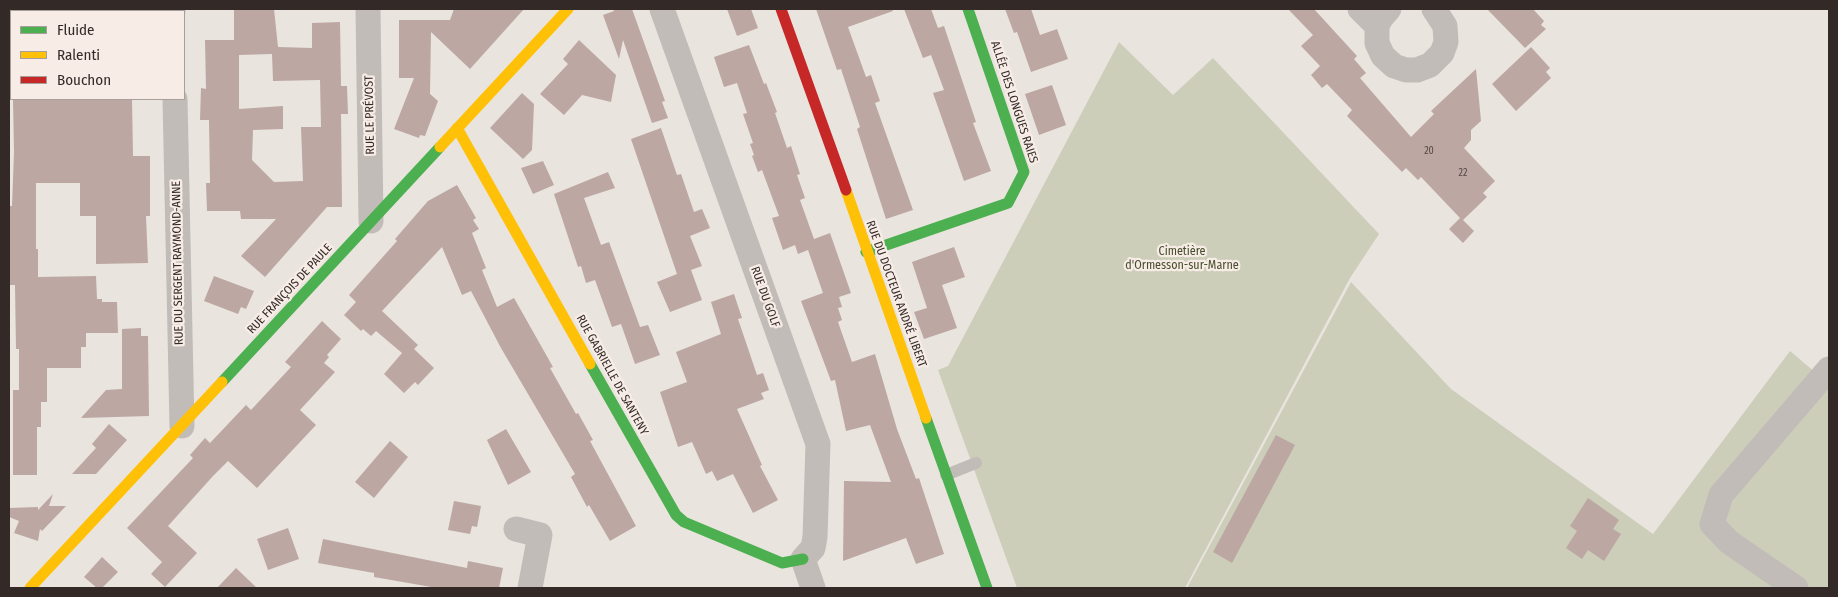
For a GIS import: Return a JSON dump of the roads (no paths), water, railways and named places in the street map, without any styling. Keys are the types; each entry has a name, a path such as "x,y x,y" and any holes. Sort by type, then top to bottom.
{"street":[{"name":"RUE LE PRÉVOST","path":"368,9 371,221"},
{"name":"RUE FRANÇOIS DE PAULE","path":"30,588 568,9"},
{"name":"RUE DU GOLF","path":"662,9 818,444 815,537 813,548 803,558"},
{"name":"RUE DU DOCTEUR ANDRÉ LIBERT","path":"781,9 987,588"},
{"name":"ALLÉE DES LONGUES RAIES","path":"866,252 1008,203 1024,172 968,9"},
{"path":"1360,9 1383,18 1377,43 1383,56 1394,66 1406,70 1417,70 1430,65 1442,53 1446,42 1446,26 1434,9"},
{"name":"RUE DU SERGENT RAYMOND-ANNE","path":"175,100 182,426"},
{"name":"RUE GABRIELLE DE SANTENY","path":"457,128 676,515 684,522 782,563 803,558"},
{"path":"1796,588 1729,542 1712,524 1721,496 1829,369"},
{"path":"516,529 540,535 530,588"},
{"path":"803,558 813,588"}],"lane":[{"path":"946,475 976,463"}],"park label":[{"name":"Cimetière d'Ormesson-sur-Marne","path":"1182,259"}]}
